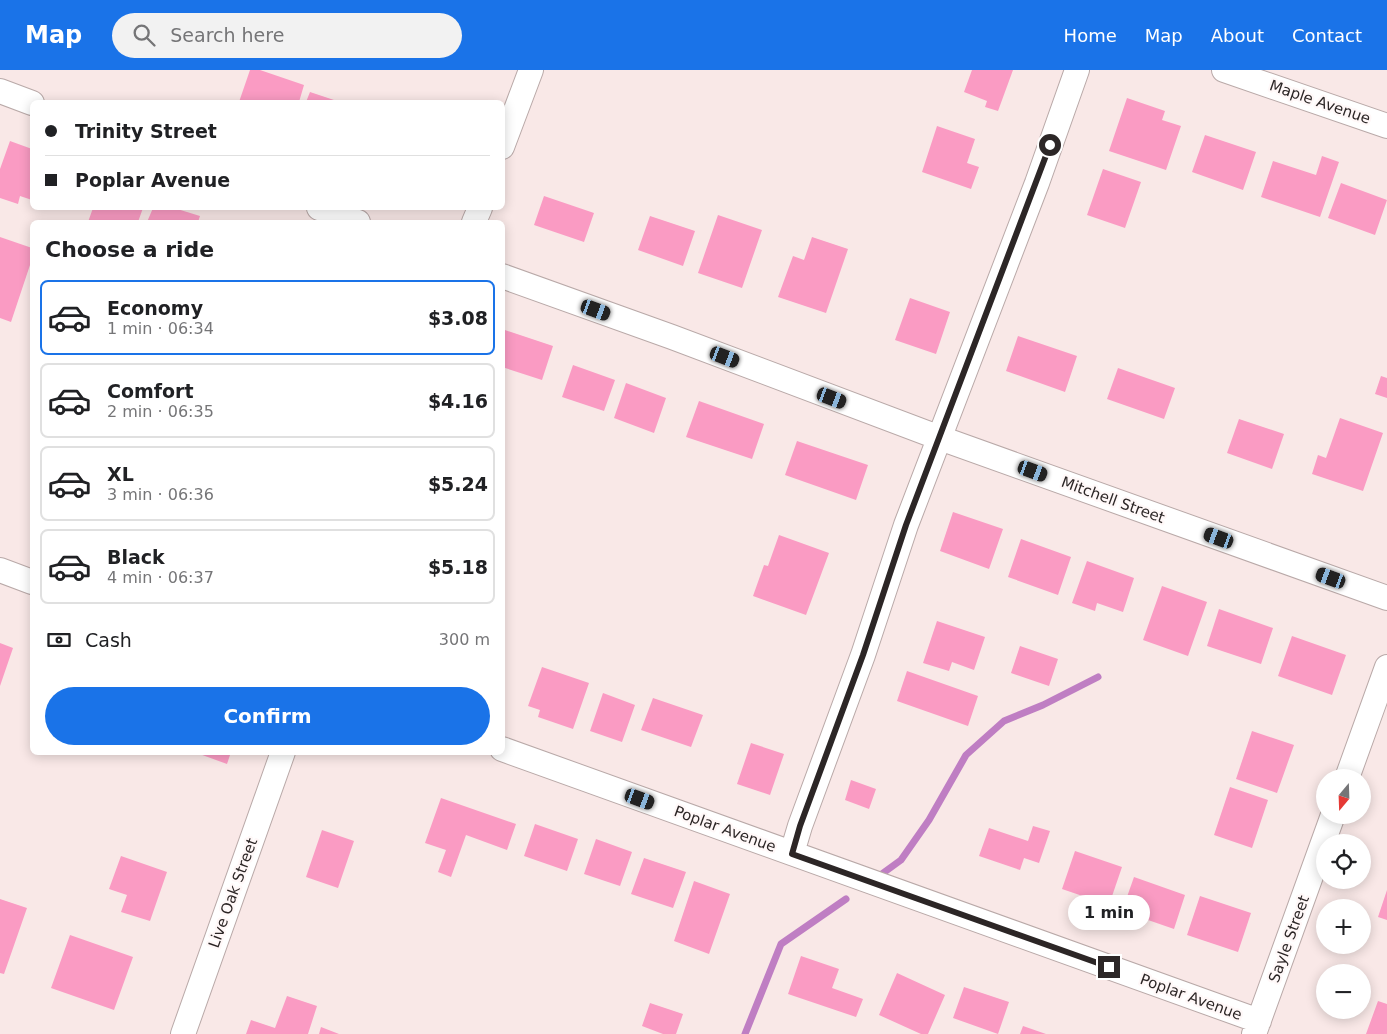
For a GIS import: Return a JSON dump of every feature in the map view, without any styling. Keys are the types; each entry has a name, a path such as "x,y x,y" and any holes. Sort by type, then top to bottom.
{"street":[{"path":"505,139 532,70"},
{"path":"792,854 800,826 863,655 906,525 1037,183 1077,70"},
{"name":"Maple Avenue","path":"1224,70 1387,126"},
{"path":"0,91 30,102"},
{"path":"325,210 352,220"},
{"name":"Mitchell Street","path":"505,277 672,337 940,438 1387,598"},
{"path":"0,570 30,581"},
{"path":"1350,769 1387,667"},
{"name":"Poplar Avenue","path":"505,750 792,854 1256,1028"},
{"name":"Live Oak Street","path":"183,1034 282,755"},
{"name":"Sayle Street","path":"1256,1028 1330,824"}],"building":[{"path":"250,70 260,70 304,85 300,100 240,100"},
{"path":"972,70 1013,70 998,111 985,107 987,101 964,92"},
{"path":"310,92 334,100 307,100"},
{"path":"1127,98 1165,111 1162,120 1181,126 1166,170 1109,151"},
{"path":"937,126 975,139 967,163 979,167 971,189 922,172"},
{"path":"1205,135 1256,152 1243,190 1192,172"},
{"path":"10,141 30,148 30,199 20,196 18,204 0,198 0,169"},
{"path":"1322,156 1339,162 1320,217 1261,197 1273,161 1316,175"},
{"path":"1103,169 1141,182 1125,228 1087,215"},
{"path":"1341,183 1387,200 1375,235 1328,218"},
{"path":"544,196 594,213 584,242 534,225"},
{"path":"92,210 142,210 139,220 89,220"},
{"path":"152,210 180,210 200,216 199,220 148,220"},
{"path":"718,215 762,230 742,288 698,273"},
{"path":"650,216 695,231 683,266 638,250"},
{"path":"0,237 30,247 30,265 11,322 0,318"},
{"path":"812,237 848,249 826,313 778,297 793,256 804,260"},
{"path":"910,298 950,312 936,354 895,340"},
{"path":"505,330 553,346 542,380 505,368"},
{"path":"1018,336 1077,356 1065,392 1006,371"},
{"path":"573,365 615,380 604,411 562,397"},
{"path":"1118,368 1175,388 1164,419 1107,399"},
{"path":"1381,376 1387,378 1387,398 1375,394"},
{"path":"626,383 666,398 654,433 614,418"},
{"path":"699,401 764,424 752,459 686,437"},
{"path":"1340,418 1383,433 1363,491 1312,474 1318,455 1326,458"},
{"path":"1239,419 1284,434 1272,469 1227,453"},
{"path":"797,441 868,465 856,500 785,475"},
{"path":"953,512 1003,529 989,569 940,551"},
{"path":"779,535 829,553 806,615 753,596 764,565 768,566"},
{"path":"1021,539 1071,557 1058,595 1008,577"},
{"path":"1087,561 1134,578 1123,612 1097,603 1095,611 1072,603"},
{"path":"1162,586 1207,602 1188,656 1143,640"},
{"path":"1219,609 1273,628 1261,664 1207,646"},
{"path":"937,621 985,637 974,670 952,662 949,671 923,663"},
{"path":"1292,636 1346,655 1332,695 1278,676"},
{"path":"0,643 13,648 0,686"},
{"path":"1020,646 1058,659 1049,686 1011,673"},
{"path":"542,667 589,683 573,729 538,717 540,710 528,706"},
{"path":"907,671 978,696 968,726 897,701"},
{"path":"603,693 635,705 622,742 590,731"},
{"path":"653,698 703,715 691,747 641,730"},
{"path":"1252,731 1294,745 1277,793 1236,779"},
{"path":"751,743 784,754 770,795 737,784"},
{"path":"202,755 230,755 227,764"},
{"path":"851,780 876,789 869,809 845,800"},
{"path":"1230,787 1268,800 1252,848 1214,835"},
{"path":"441,798 516,824 507,850 466,835 451,877 438,872 446,850 425,843"},
{"path":"535,824 578,839 567,871 524,856"},
{"path":"1033,826 1050,831 1039,863 1024,858 1020,870 979,856 989,828 1028,841"},
{"path":"322,830 354,841 338,888 306,877"},
{"path":"596,839 632,852 620,886 584,874"},
{"path":"1075,851 1122,867 1109,905 1062,889"},
{"path":"121,856 167,872 150,921 121,912 127,895 109,889"},
{"path":"644,858 686,872 673,908 631,894"},
{"path":"1134,877 1185,895 1174,929 1122,911"},
{"path":"694,881 730,894 709,954 674,941"},
{"path":"1387,890 1387,920 1378,917"},
{"path":"1200,896 1251,913 1238,952 1187,935"},
{"path":"0,899 27,908 4,974 0,973"},
{"path":"70,935 133,957 114,1010 51,988"},
{"path":"801,956 839,969 832,988 863,999 856,1017 788,994"},
{"path":"897,973 945,995 928,1034 921,1034 879,1015"},
{"path":"964,987 1009,1002 998,1034 953,1018"},
{"path":"287,996 317,1006 308,1034 246,1034 251,1020 275,1028"},
{"path":"1378,1001 1387,1004 1387,1034 1366,1034"},
{"path":"650,1003 683,1014 676,1034 663,1034 642,1026"},
{"path":"1023,1026 1046,1034 1020,1034"},
{"path":"321,1027 339,1034 319,1034"}],"waterway":[{"path":"879,876 901,860 929,820 966,755 1004,721 1043,705 1098,677"},
{"path":"745,1034 781,944 846,899"}],"route":[{"path":"1050,145 906,525 863,655 800,826 792,854 1109,967"}]}
